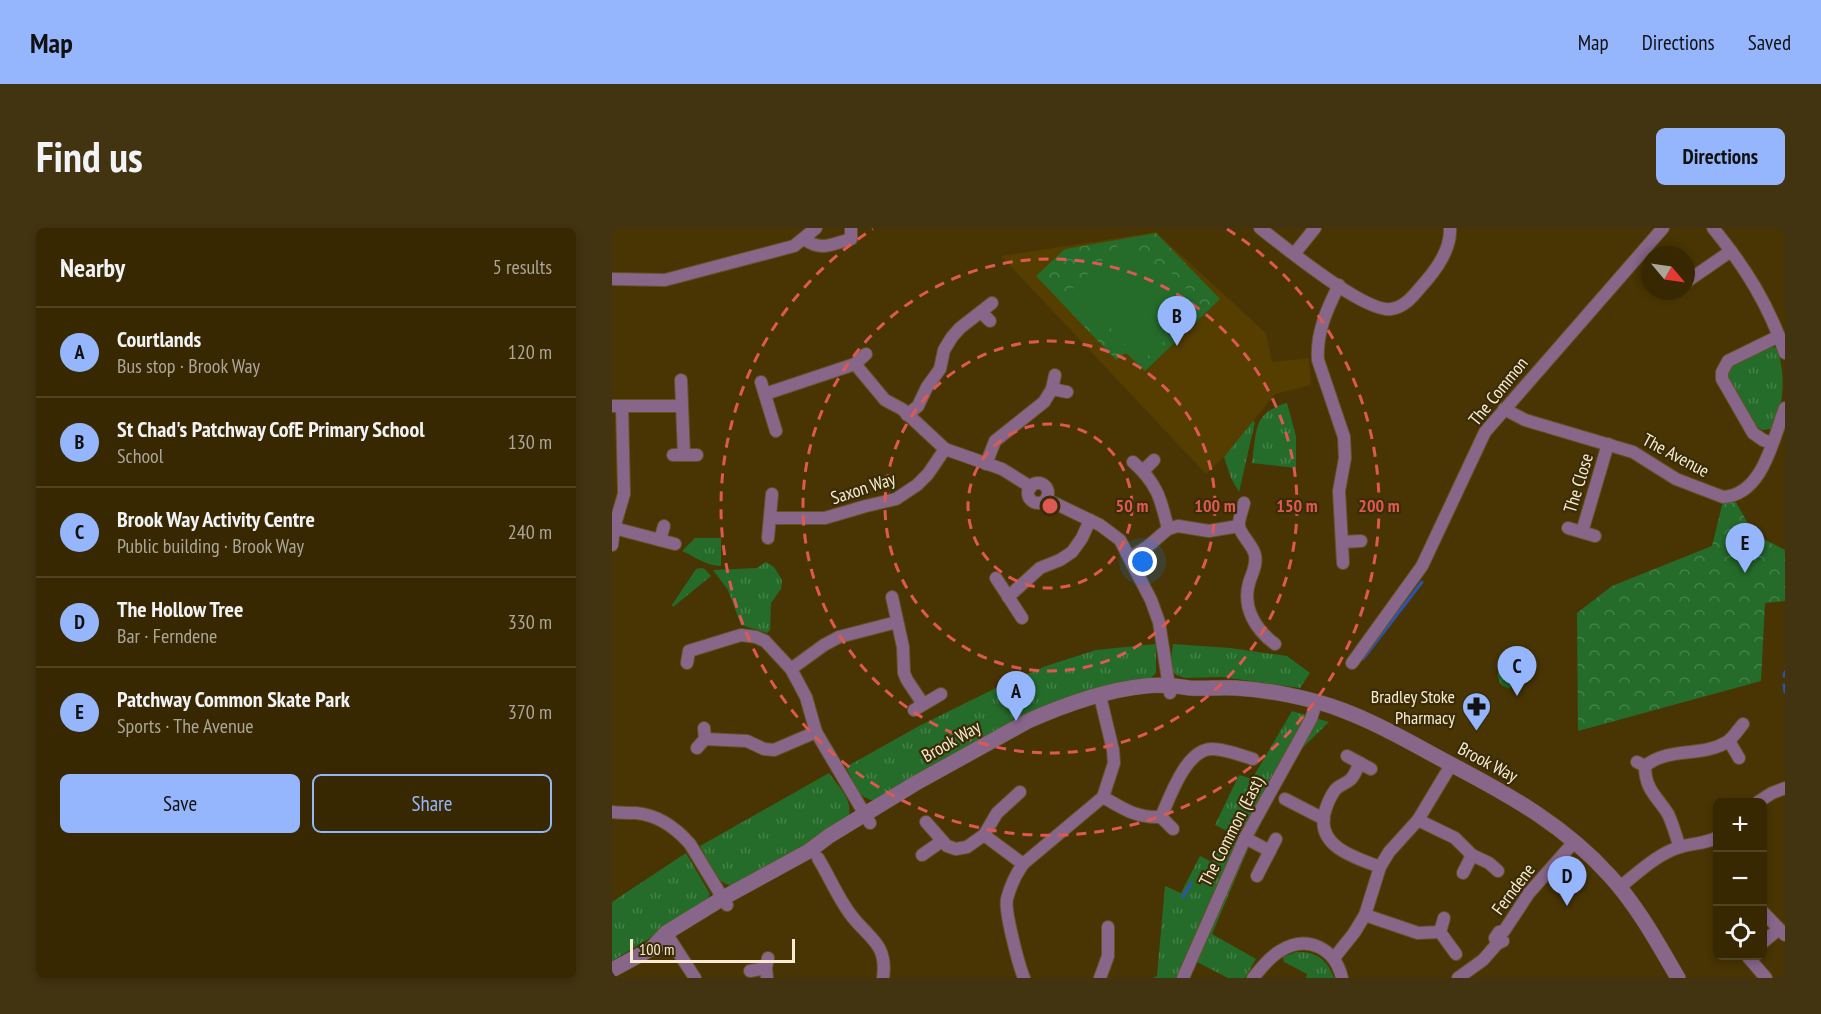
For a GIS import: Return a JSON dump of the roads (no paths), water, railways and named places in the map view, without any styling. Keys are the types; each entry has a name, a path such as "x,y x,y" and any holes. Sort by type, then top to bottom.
{"street":[{"path":"612,279 665,280 794,246 816,228"},
{"path":"804,239 820,248 851,239 851,228"},
{"path":"1260,228 1339,285 1372,306 1383,309 1401,306 1434,272 1445,254 1450,228"},
{"path":"1294,254 1315,228"},
{"name":"The Common","path":"1355,662 1432,549 1485,432 1663,228"},
{"path":"1713,228 1752,280 1785,353"},
{"path":"1695,276 1731,251"},
{"path":"1339,285 1323,321 1317,350 1318,360 1344,437 1345,458 1339,491 1343,563"},
{"path":"907,415 918,406 939,369 952,337 960,328 986,316 992,303"},
{"path":"1772,442 1763,440 1752,433 1722,379 1722,372 1728,361 1779,336"},
{"path":"776,431 763,388 855,364 866,354"},
{"path":"855,364 885,400 907,415 945,448 1010,473 1031,487 1028,494 1032,501 1040,503 1046,499 1090,520 1120,540 1135,573 1151,600 1159,622 1170,689"},
{"path":"986,464 995,441 1044,402 1052,389 1055,375"},
{"path":"681,380 685,455"},
{"path":"1052,389 1067,392"},
{"path":"612,544 618,494 617,406 682,406"},
{"name":"The Avenue","path":"1504,409 1526,420 1634,452 1676,480 1723,497 1748,488 1760,475 1785,408"},
{"name":"The Close","path":"1582,532 1608,444"},
{"name":"Saxon Way","path":"771,518 825,518 896,499 917,485 928,474 945,448"},
{"path":"1143,471 1154,460"},
{"path":"1133,462 1157,489 1168,529"},
{"path":"768,538 772,494"},
{"path":"1244,502 1239,526 1255,557 1248,593 1249,606 1260,639 1275,644"},
{"path":"1008,597 1040,568 1072,552 1082,538 1090,520"},
{"path":"660,540 664,526"},
{"path":"1130,558 1147,548 1168,529 1178,526 1209,531 1239,526"},
{"path":"614,528 675,544"},
{"name":"The Close","path":"1568,528 1595,536"},
{"path":"1342,542 1361,541"},
{"path":"996,578 1022,618"},
{"path":"892,597 903,647 904,673 919,707 941,694"},
{"path":"791,669 839,637 897,622"},
{"path":"686,653 747,634 765,641 791,669 806,698 816,732 868,819"},
{"name":"Brook Way","path":"612,970 725,902 815,854 868,819 1031,728 1132,688 1190,687 1237,688 1278,694 1341,709 1518,800 1574,842 1620,887 1642,916 1674,974"},
{"path":"1024,978 1008,917 1006,900 1017,872 1023,864 1103,797 1114,763 1101,700"},
{"name":"The Common (East)","path":"1183,978 1245,838 1311,719 1317,702"},
{"path":"1680,847 1668,816 1648,788 1641,764 1678,752 1707,751 1729,741 1743,724"},
{"path":"702,739 747,741 764,749 774,750 816,732"},
{"path":"1729,741 1738,758"},
{"path":"1161,817 1185,767 1198,754 1210,748 1247,753"},
{"path":"1347,756 1365,766 1336,789 1326,807 1324,819 1326,834 1338,848 1380,867"},
{"path":"1173,760 1185,767"},
{"path":"1334,957 1354,933 1365,915 1380,867 1389,852 1418,820 1451,765"},
{"path":"1764,798 1785,788"},
{"path":"926,822 947,846 956,849 967,847 984,834 997,813 1020,792"},
{"path":"1103,797 1132,814 1142,817 1161,817 1173,829"},
{"path":"1285,799 1324,819"},
{"path":"612,812 637,813 654,817 674,829 690,844 725,902"},
{"path":"1418,820 1455,838 1472,855 1489,863 1498,871"},
{"path":"984,834 1023,864"},
{"path":"1245,838 1270,851"},
{"path":"1257,876 1276,839"},
{"path":"922,855 942,841"},
{"name":"Ferndene","path":"1458,978 1483,960 1497,944 1495,938 1499,932 1504,931 1529,893 1574,842"},
{"path":"1620,887 1658,856 1680,847 1713,842"},
{"path":"815,854 851,915 875,940 885,968 883,978"},
{"path":"1463,873 1472,855"},
{"path":"1365,915 1418,933 1440,932"},
{"path":"1767,916 1782,932 1767,940"},
{"path":"1443,918 1440,932 1456,954"},
{"path":"1100,978 1108,956 1108,927"},
{"path":"669,936 695,978"},
{"path":"1252,978 1276,954 1292,946 1304,944 1326,950 1334,957 1342,978"},
{"path":"1751,960 1766,978"},
{"path":"750,971 767,968"}],"waterway":[{"path":"1363,659 1422,582"},
{"path":"1784,676 1785,672"},
{"path":"1784,685 1785,692"},
{"path":"1183,897 1191,883"}],"place":[{"name":"St Chad's Patchway CofE Primary School","path":"1177,346"},
{"name":"Patchway Common Skate Park","path":"1745,573"},
{"name":"Brook Way Activity Centre","path":"1517,696"},
{"name":"Courtlands","path":"1016,721"},
{"name":"Bradley Stoke Pharmacy","path":"1476,732"},
{"name":"The Hollow Tree","path":"1567,906"}]}
